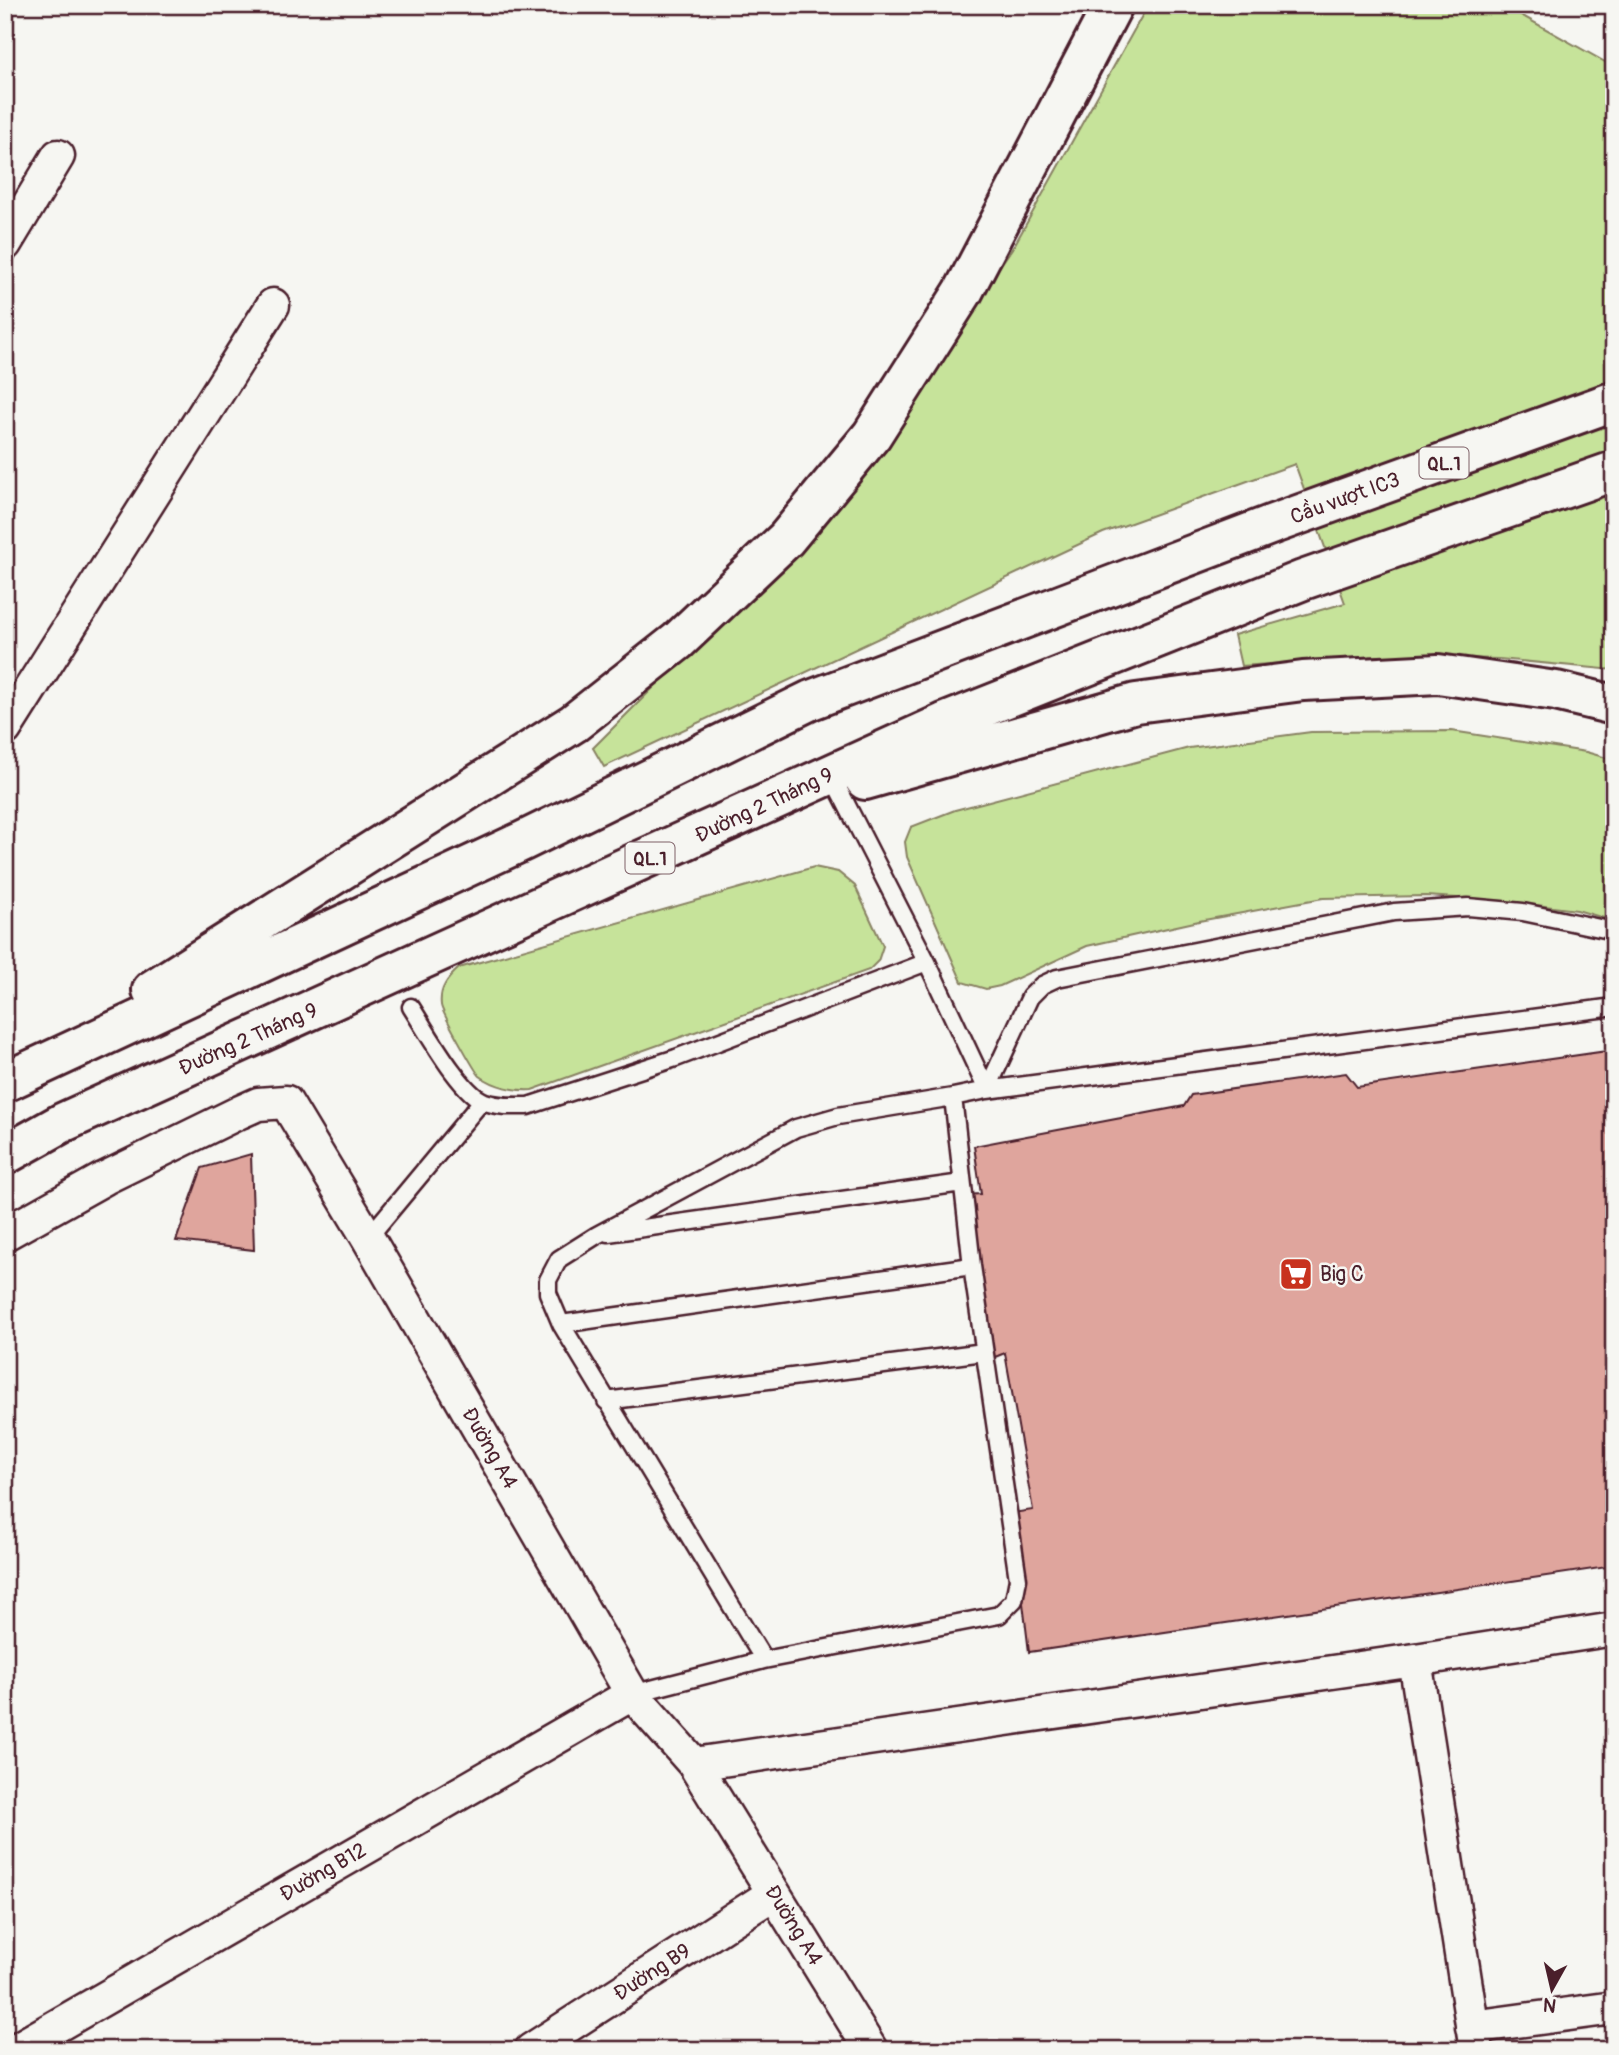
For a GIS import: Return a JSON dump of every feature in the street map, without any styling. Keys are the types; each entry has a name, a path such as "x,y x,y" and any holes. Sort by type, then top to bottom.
{"highway":[{"path":"16,1076 574,723 678,641 786,540 872,435 963,292 1113,5"},
{"name":"Cầu vượt IC3","path":"16,1076 523,841 811,700 1273,524 1614,401"},
{"name":"Đường 2 Tháng 9","path":"5,1155 64,1122 944,723 1303,580 1614,471"},
{"path":"556,900 838,788 1136,703 1303,681 1438,674 1556,691 1614,705"}],"street":[{"path":"5,244 58,156"},
{"path":"5,729 273,305"},
{"name":"Đường A4","path":"5,1234 105,1178 240,1112 258,1104 286,1102 369,1238 632,1694 694,1764 871,2050"},
{"path":"694,1764 1614,1629"},
{"path":"1415,1660 1474,2038 1614,2008"},
{"name":"Đường B12","path":"15,2050 632,1694"},
{"name":"Đường B9","path":"531,2050 774,1893"}],"lane":[{"path":"838,788 927,962 987,1090"},
{"path":"987,1090 1030,997 1042,985 1057,978 1406,911 1481,908 1522,912 1614,931"},
{"path":"411,1007 464,1086 482,1101 503,1107 528,1106 676,1058 927,962"},
{"path":"764,1660 561,1324 548,1293 548,1280 559,1259 597,1234 796,1128 838,1116 987,1090 1614,1007"},
{"path":"632,1694 764,1660 999,1615 1014,1600 1018,1579 972,1266 953,1097"},
{"path":"369,1238 482,1101"},
{"path":"597,1234 962,1183"},
{"path":"561,1324 972,1266"},
{"path":"606,1401 984,1352"}],"green space":[{"path":"1148,5 1503,5 1614,67 1614,670 1499,659 1379,656 1241,666 1234,635 1345,603 1295,464 1103,533 604,767 593,748 793,548 881,441 1015,244"},
{"path":"1452,731 1586,752 1614,760 1614,921 1577,910 1503,901 1426,896 1323,898 1199,921 1087,946 1000,986 986,989 962,982 907,857 905,842 911,827 955,810 1189,748 1311,732"},
{"path":"814,867 838,872 855,886 883,946 878,961 869,970 532,1090 505,1088 480,1076 441,1005 443,988 459,968"}],"building":[{"name":"Big C","path":"1614,1050 1614,1566 1029,1652 1012,1513 1033,1510 1005,1353 990,1359 966,1195 981,1194 974,1146 1184,1106 1191,1095 1346,1073 1357,1087"},
{"path":"251,1154 254,1250 176,1241 202,1168"}],"place":[{"name":"Big C","path":"1296,1274"}]}
